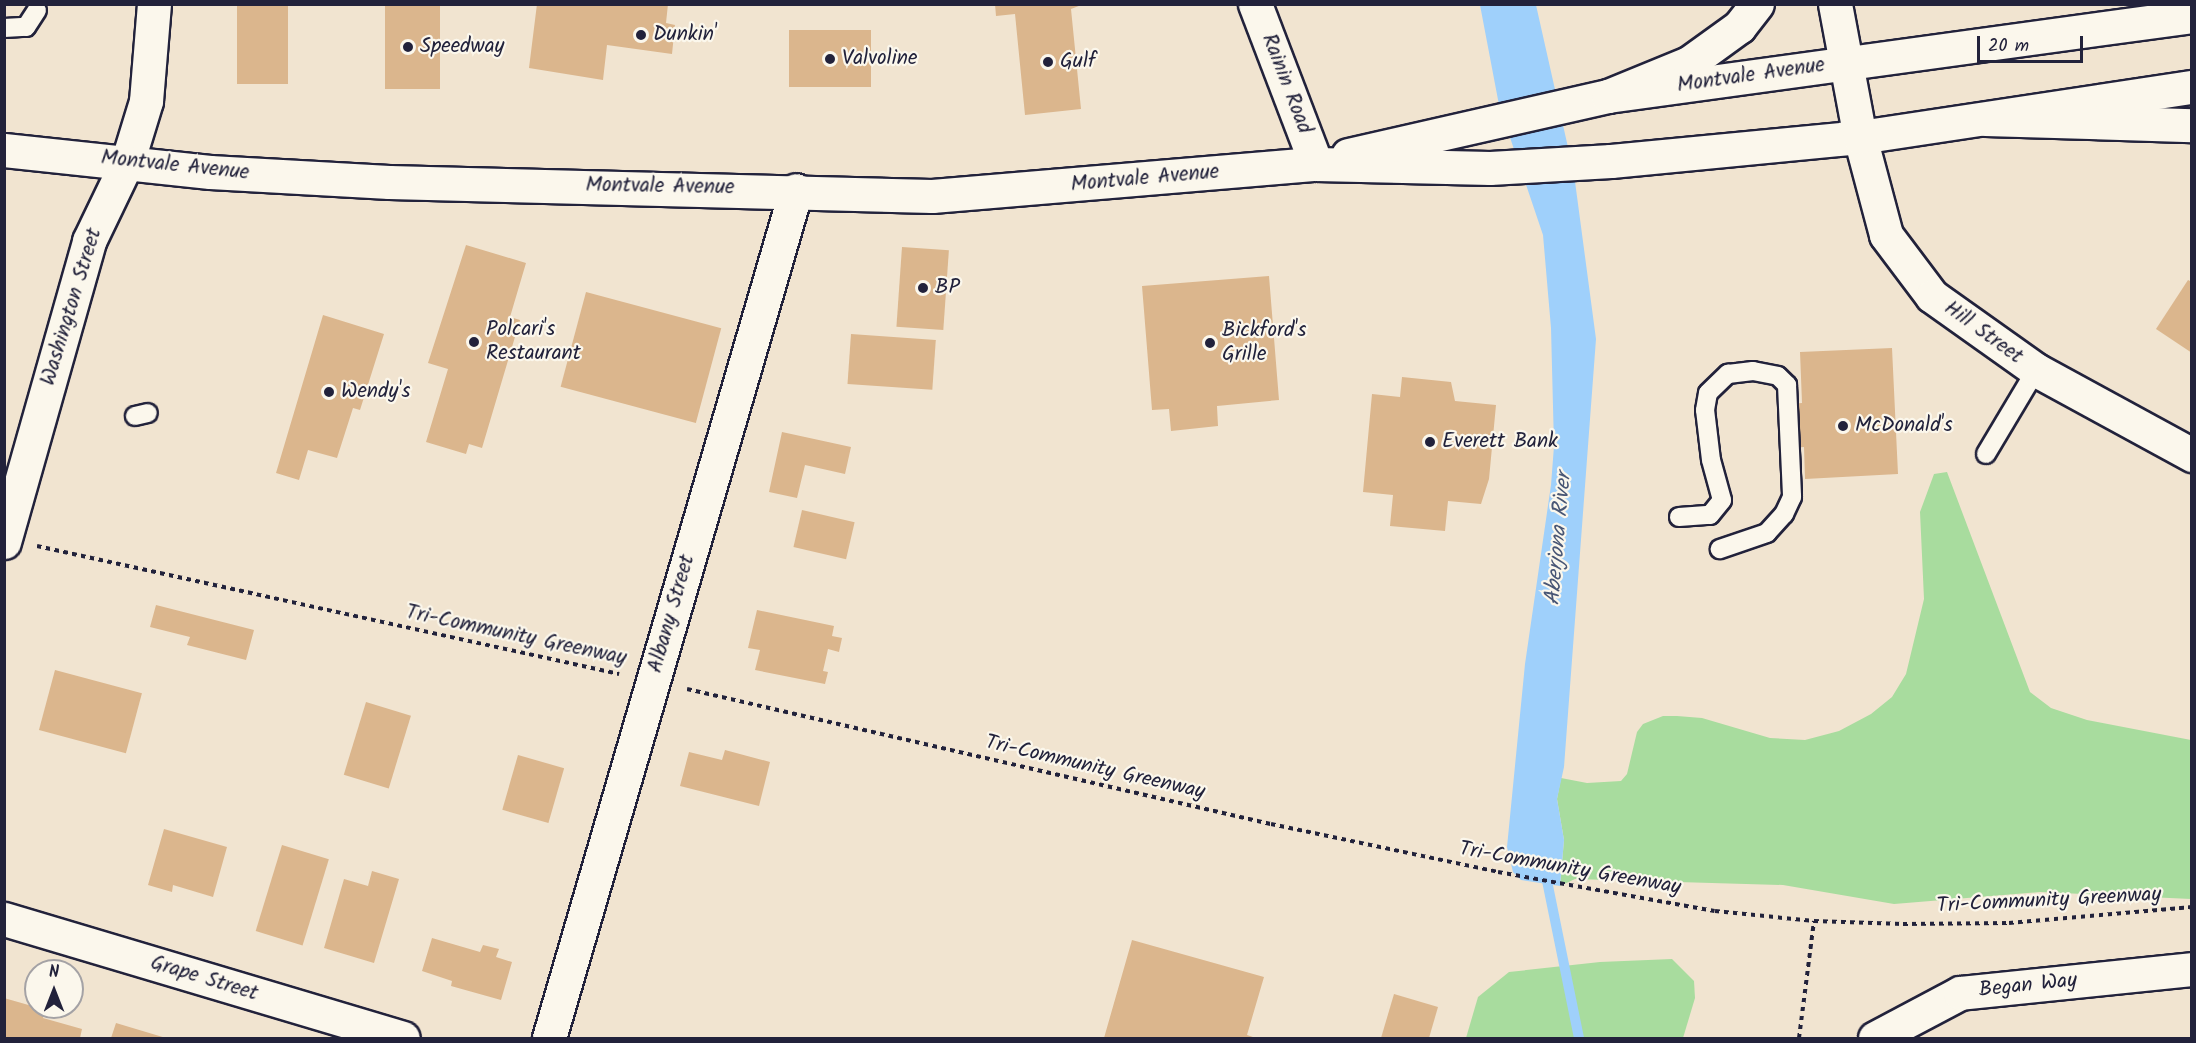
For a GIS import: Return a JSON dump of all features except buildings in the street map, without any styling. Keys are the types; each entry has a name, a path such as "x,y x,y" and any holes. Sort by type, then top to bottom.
{"main road":[{"name":"Washington Street","path":"5,541 89,241 128,160 146,100 154,4"},
{"name":"Rainin Road","path":"1255,4 1316,164"},
{"path":"1608,96 1689,63 1725,39 1757,4"},
{"name":"Hill Street","path":"1835,4 1860,137 1878,214 1900,258 1932,296 2036,370 2192,454"},
{"name":"Montvale Avenue","path":"1316,164 1485,122 1608,96 2192,16"},
{"name":"Montvale Avenue","path":"4,150 128,160 210,172 437,184 796,190 932,196 1316,164 1490,168 1611,161 1860,137 2192,87"},
{"path":"1986,119 2192,125"},
{"name":"Albany Street","path":"549,1038 796,190"},
{"name":"Grape Street","path":"4,919 403,1038"},
{"name":"Began Way","path":"1875,1038 1960,993 2192,969"}],"lane":[{"path":"4,28 26,27 37,10"},
{"path":"1986,454 2036,370"},
{"path":"1679,517 1710,515 1722,500 1711,460 1705,410 1708,393 1728,374 1754,371 1778,376 1787,385 1792,497 1784,514 1767,533 1720,549"}],"path":[{"name":"Tri-Community Greenway","path":"5,541 652,681 1271,824 1498,872 1715,911 1814,921 2009,923 2192,907"},
{"path":"1799,1038 1814,921"}],"green space":[{"path":"1947,472 2030,692 2051,708 2087,720 2191,740 2191,899 2040,892 1894,904 1783,885 1575,879 1560,886 1564,840 1557,799 1561,778 1587,783 1621,781 1627,774 1637,732 1643,724 1663,716 1702,718 1770,738 1805,740 1839,731 1871,714 1892,697 1906,674 1924,599 1920,512 1934,474"},
{"path":"1672,959 1694,981 1695,998 1683,1038 1466,1038 1478,997 1509,972 1600,962"}],"water":[{"path":"1480,5 1536,5 1574,174 1596,339 1564,767 1557,799 1564,840 1560,886 1521,880 1513,872 1507,847 1525,664 1551,485 1554,446 1551,328 1543,235 1499,105"}],"waterway":[{"name":"Aberjona River","path":"1545,871 1579,1038"}],"place":[{"name":"Dunkin'","path":"641,35"},
{"name":"Speedway","path":"408,47"},
{"name":"Valvoline","path":"830,59"},
{"name":"Gulf","path":"1048,62"},
{"name":"BP","path":"923,288"},
{"name":"Polcari's Restaurant","path":"474,342"},
{"name":"Bickford's Grille","path":"1210,343"},
{"name":"Wendy's","path":"329,392"},
{"name":"McDonald's","path":"1843,426"},
{"name":"Everett Bank","path":"1430,442"}]}
